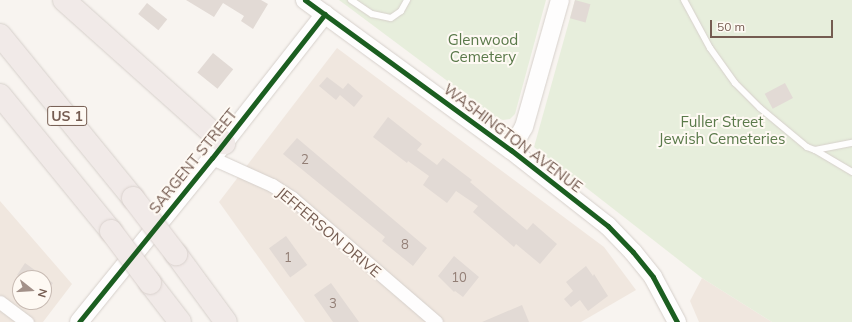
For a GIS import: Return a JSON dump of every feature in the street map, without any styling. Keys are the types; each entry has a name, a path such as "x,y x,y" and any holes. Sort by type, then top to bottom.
{"highway":[{"path":"64,0 218,150"},
{"name":"US 1","path":"0,35 133,198 226,322"},
{"name":"US 1","path":"0,95 111,231 180,322"}],"street":[{"name":"WASHINGTON AVENUE","path":"305,0 511,150 595,215 620,238 653,277 677,322"},
{"path":"511,150 524,127 560,0"},
{"name":"SARGENT STREET","path":"79,322 218,150 325,14"},
{"name":"JEFFERSON DRIVE","path":"218,150 292,198 436,322"},
{"path":"0,302 27,322"}],"lane":[{"path":"351,0 372,14 391,18 401,11 407,0"},
{"path":"684,0 710,48 735,83 784,129 807,147 815,150 852,172"},
{"path":"815,150 852,143"}],"shaded area":[{"path":"337,48 604,247 636,290 581,322 305,322 219,202"},
{"path":"0,201 72,284 43,322 0,322"},
{"path":"702,278 772,322 699,322 690,301"}],"green space":[{"name":"Glenwood Cemetery","path":"339,0 546,0 515,114 510,119 503,120 497,118"},
{"name":"Fuller Street Jewish Cemeteries","path":"575,0 852,0 852,322 772,322 702,278 534,147"}],"building":[{"path":"186,0 261,0 268,4 253,29 241,21 244,16 223,3 214,17"},
{"path":"575,0 590,4 586,22 570,18"},
{"path":"147,3 167,19 158,30 138,14"},
{"path":"213,53 233,69 217,89 197,72"},
{"path":"327,77 343,89 348,83 363,96 354,107 340,95 336,100 319,86"},
{"path":"785,83 793,98 773,109 765,94"},
{"path":"388,117 422,144 417,150 437,165 443,158 472,180 470,182 527,230 533,223 557,244 540,264 516,244 514,247 473,212 478,206 456,191 447,203 423,185 429,176 408,161 407,163 373,137"},
{"path":"297,138 427,248 413,266 382,241 385,237 283,154"},
{"path":"286,236 307,265 290,277 269,248"},
{"path":"454,256 479,277 463,297 455,291 454,292 438,276"},
{"path":"25,263 35,270 20,270"},
{"path":"586,266 593,276 594,274 608,296 588,311 580,300 571,307 564,299 573,291 566,282"},
{"path":"331,283 359,322 333,322 314,295"},
{"path":"522,305 529,322 482,322"}],"cycle path":[{"path":"305,0 511,150 608,226 633,252 653,277 677,322"},
{"path":"79,322 212,158 325,14"}]}
